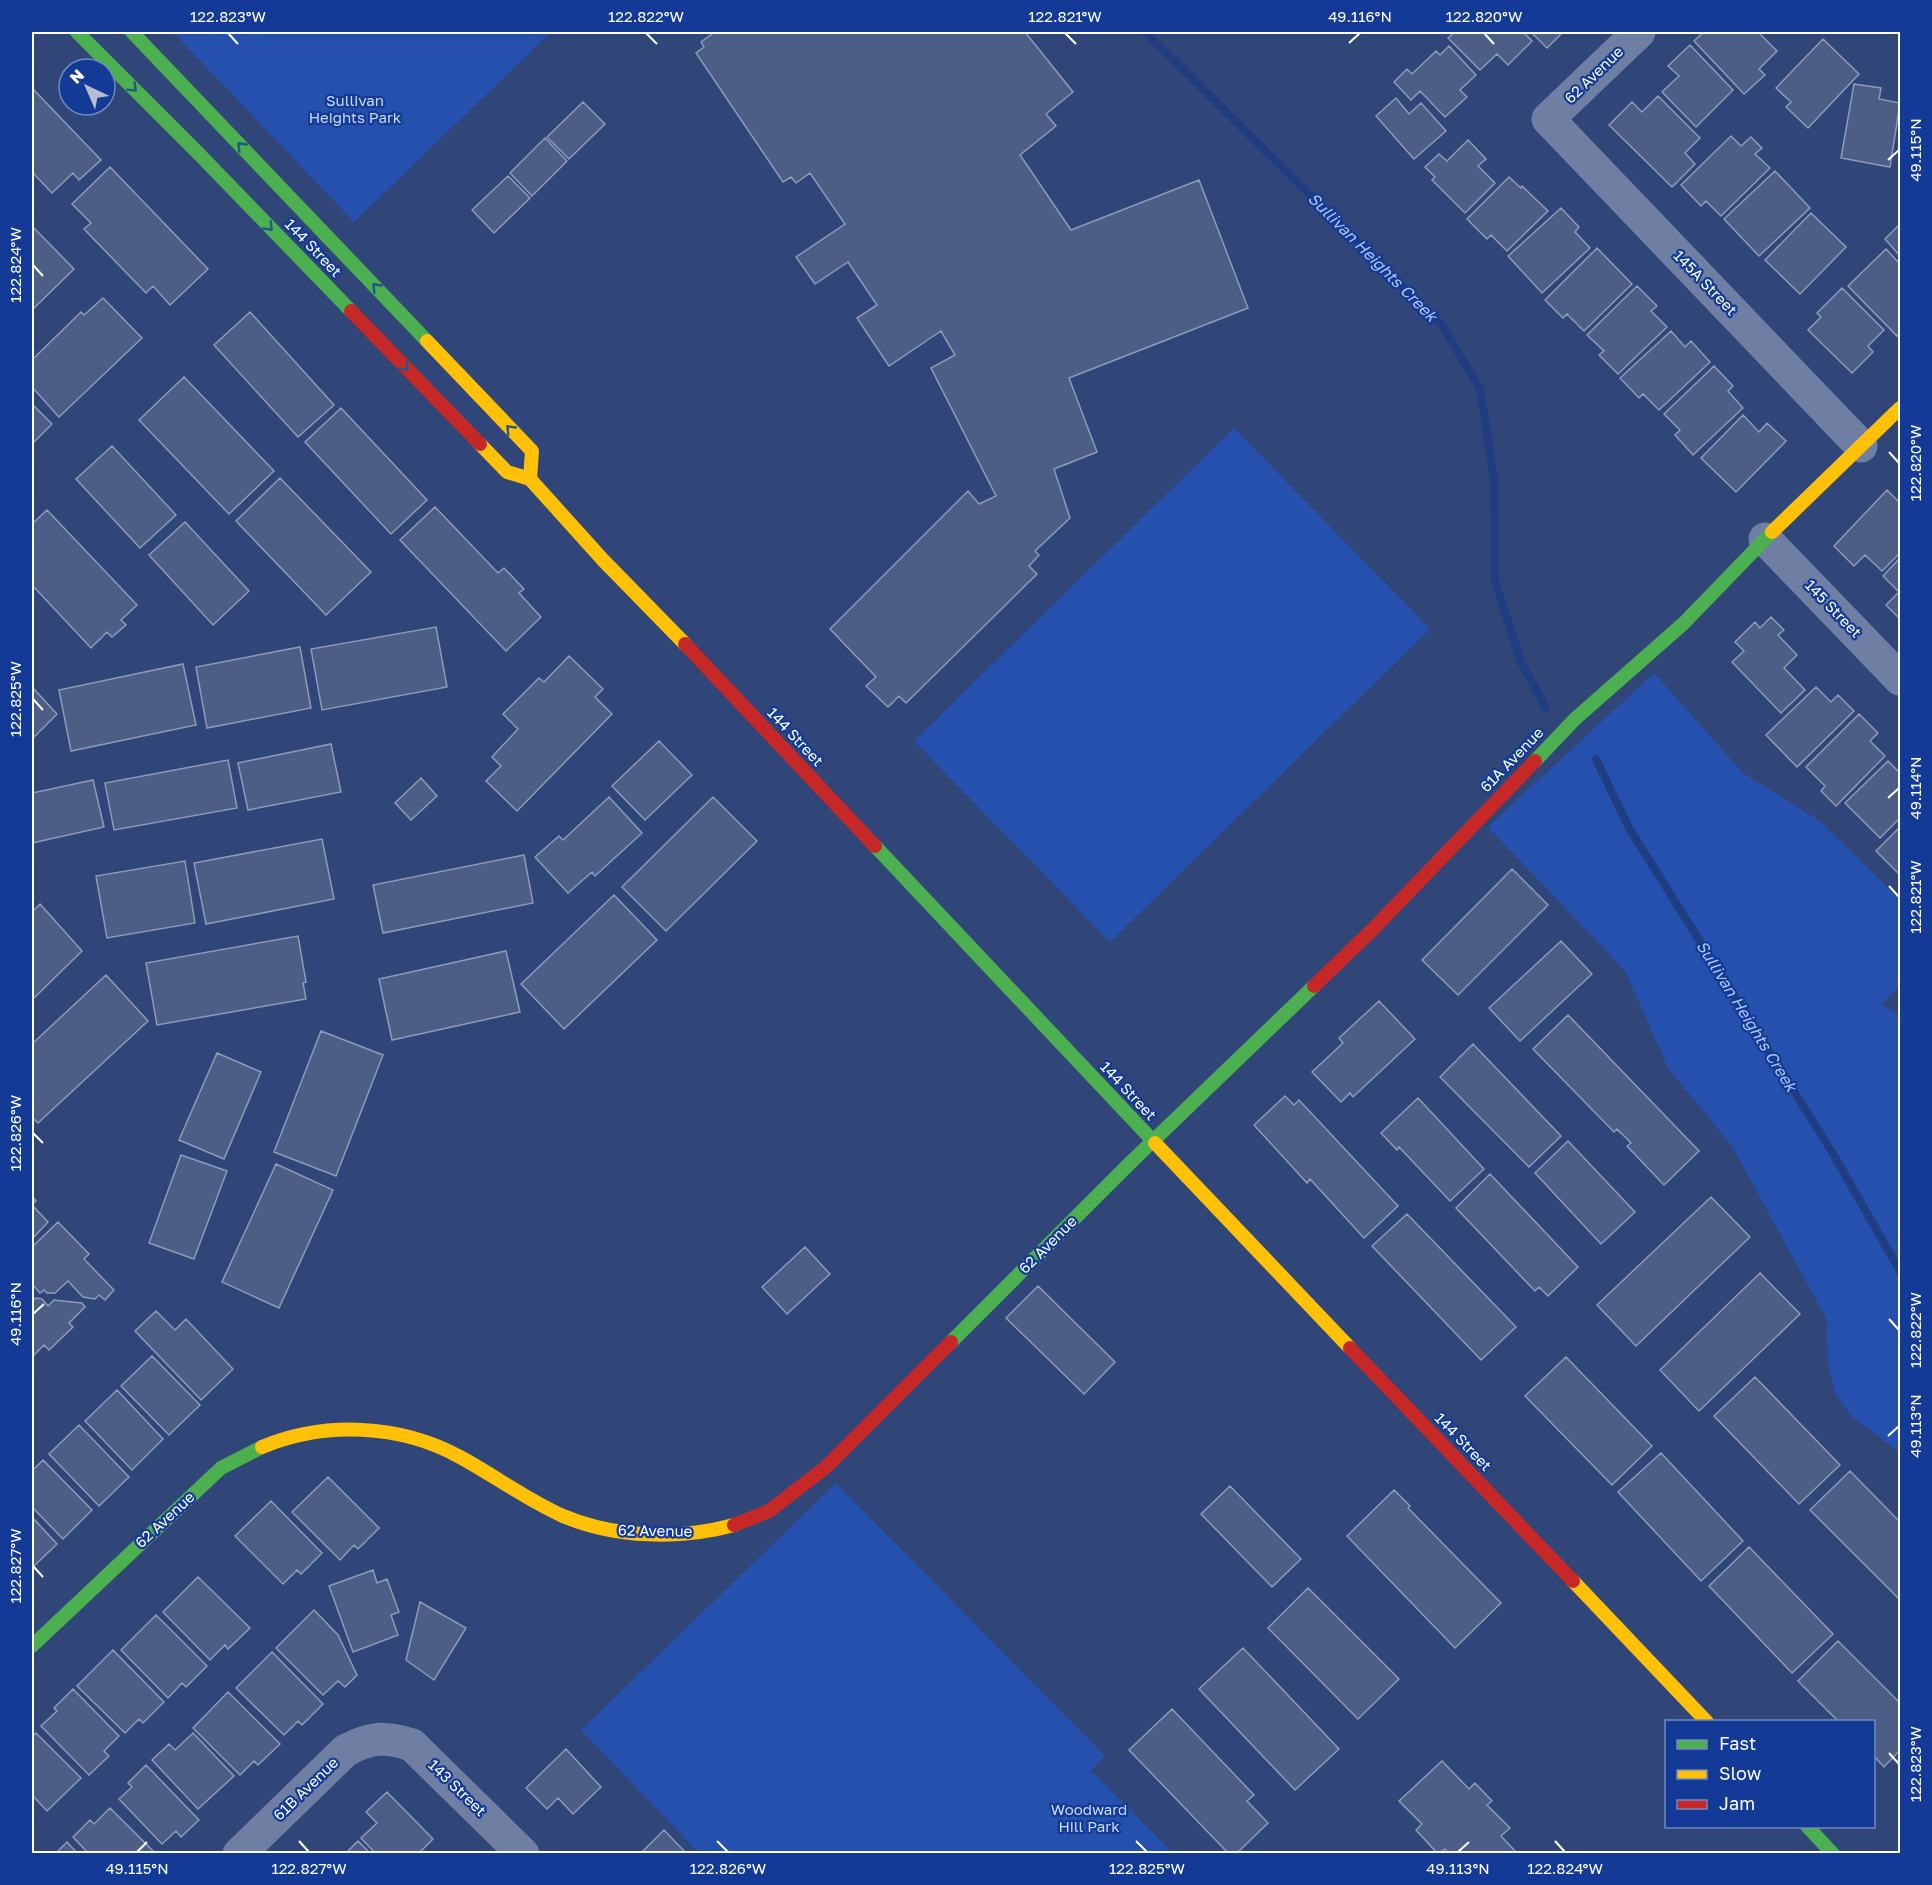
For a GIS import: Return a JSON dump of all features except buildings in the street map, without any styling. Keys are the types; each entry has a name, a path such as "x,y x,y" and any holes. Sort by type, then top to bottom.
{"main road":[{"name":"144 Street","path":"77,32 204,159 507,472 530,478 603,560 695,654 1154,1142 1705,1720"},
{"name":"144 Street","path":"132,32 532,451 530,478"},
{"name":"61A Avenue","path":"1154,1142 1373,929 1575,719 1684,623 1765,539 1900,408"},
{"name":"62 Avenue","path":"32,1646 221,1468 259,1448 297,1435 356,1429 400,1434 451,1450 521,1494 563,1516 612,1530 668,1533 719,1530 760,1516 793,1495 826,1467 1154,1142"},
{"path":"1808,1828 1833,1854"}],"street":[{"name":"62 Avenue","path":"1548,119 1640,32"},
{"name":"145A Street","path":"1548,119 1861,446"},
{"name":"145 Street","path":"1765,539 1900,679"},
{"name":"61B Avenue","path":"239,1854 345,1751 363,1742 381,1738"},
{"name":"143 Street","path":"381,1738 396,1739 412,1745 523,1854"}],"green space":[{"name":"Sullivan Heights Park","path":"173,32 551,32 354,222"},
{"path":"1234,428 1430,629 1110,942 914,741"},
{"path":"1654,673 1743,773 1820,821 1900,900 1900,985 1881,1004 1900,1016 1900,1452 1852,1417 1835,1393 1828,1362 1826,1318 1732,1146 1668,1068 1625,971 1488,827"},
{"name":"Woodward Hill Park","path":"836,1483 1105,1756 1091,1770 1173,1853 699,1853 581,1730"}],"waterway":[{"name":"Sullivan Heights Creek","path":"1145,32 1442,325 1480,389 1494,479 1495,581 1521,662 1546,708"},
{"name":"Sullivan Heights Creek","path":"1596,759 1629,828 1832,1152 1900,1271"}],"traffic: fast":[{"path":"77,32 351,311"},
{"path":"132,32 427,341"},
{"path":"1535,761 1575,719 1684,623 1772,532"},
{"path":"875,846 1155,1143"},
{"path":"951,1342 1129,1164 1314,986"},
{"path":"32,1646 221,1468 262,1447"},
{"path":"1809,1828 1833,1854"}],"traffic: slow":[{"path":"427,341 532,451 530,479"},
{"path":"1772,532 1900,408"},
{"path":"480,444 507,472 530,479 603,560 685,644"},
{"path":"1155,1143 1350,1348"},
{"path":"262,1447 311,1433 337,1430 388,1432 437,1446 550,1510 604,1529 670,1535 734,1525"},
{"path":"1573,1581 1705,1720"}],"traffic: jam":[{"path":"351,311 480,444"},
{"path":"685,644 875,846"},
{"path":"1314,986 1373,929 1535,761"},
{"path":"734,1525 769,1511 826,1467 951,1342"},
{"path":"1350,1348 1573,1581"}]}
